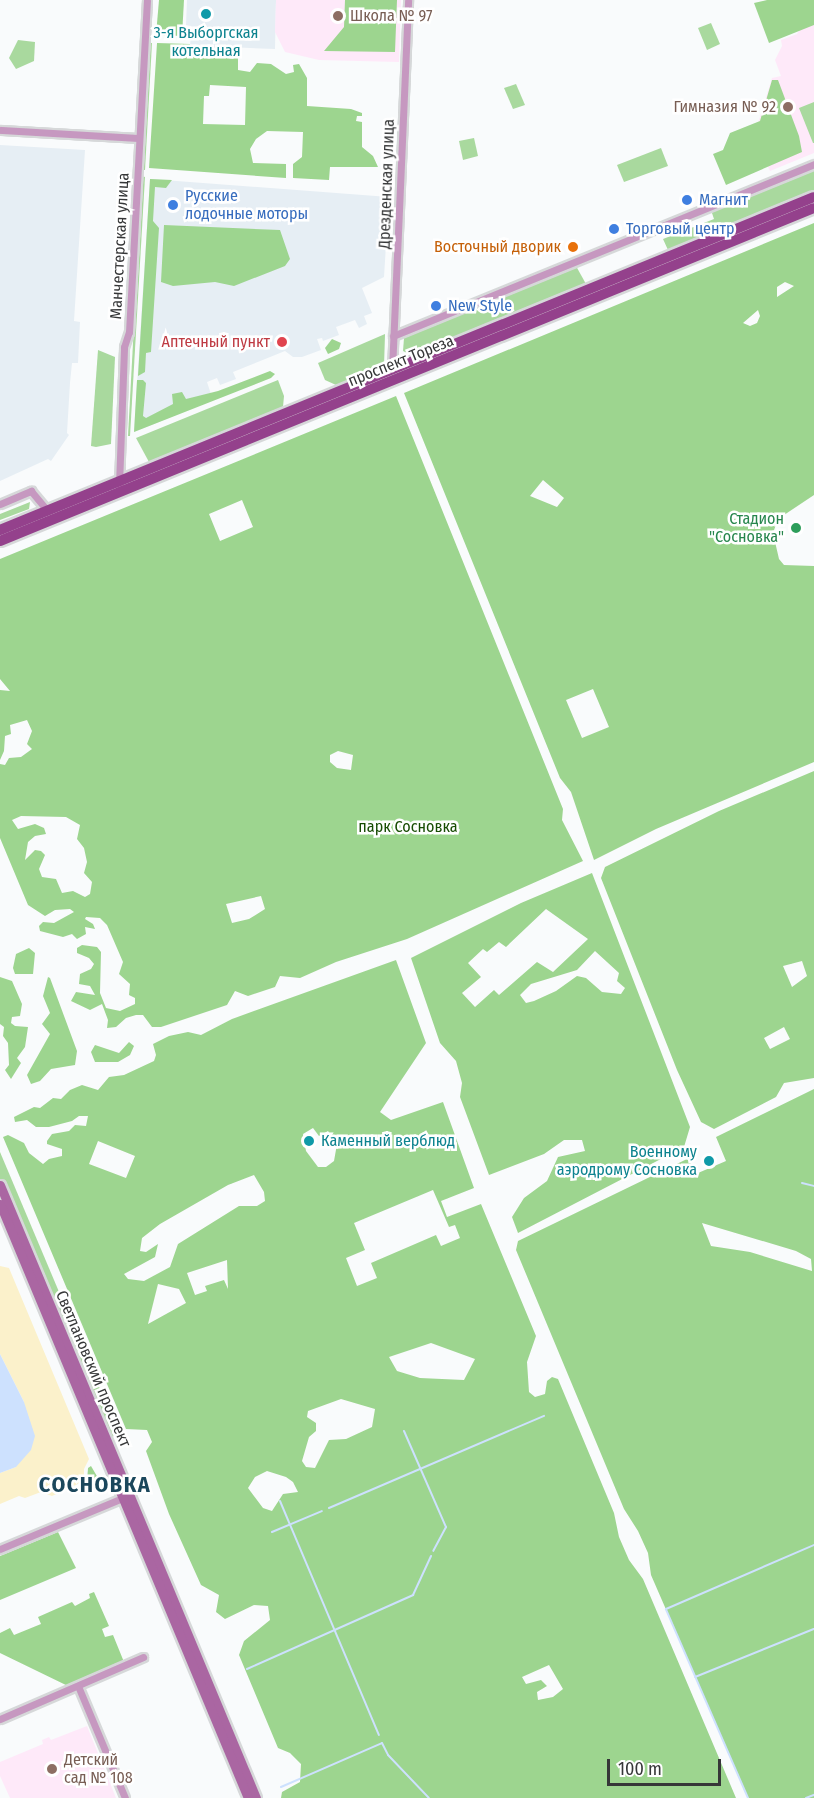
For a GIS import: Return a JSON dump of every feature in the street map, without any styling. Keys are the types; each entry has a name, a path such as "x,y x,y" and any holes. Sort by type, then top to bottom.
{"main road":[{"name":"проспект Тореза","path":"0,541 120,486 392,370 814,197"},
{"name":"проспект Тореза","path":"0,530 120,486 814,208"},
{"name":"Светлановский проспект","path":"0,1185 248,1798"},
{"name":"Светлановский проспект","path":"0,1204 256,1798"}],"street":[{"name":"Манчестерская улица","path":"120,486 124,347 129,332 147,0"},
{"name":"Дрезденская улица","path":"392,370 408,0"},
{"path":"0,130 139,138"},
{"path":"393,336 814,164"},
{"path":"0,504 31,491 48,511"},
{"path":"0,1549 126,1496"},
{"path":"0,1719 143,1657"},
{"path":"78,1686 125,1798"}],"shaded area":[{"path":"187,0 276,0 275,49 227,47 227,53 190,50 191,26 186,25"},
{"name":"Школа № 97","path":"276,0 401,0 399,62 319,60 285,52 275,32"},
{"name":"Гимназия № 92","path":"814,18 814,153 770,171 754,136 772,78 781,76 775,60 782,46 781,40 797,34 805,21"},
{"path":"0,145 85,150 74,321 80,322 78,363 72,363 67,433 69,435 51,461 48,459 0,481"},
{"path":"150,179 389,197 384,277 362,288 372,313 364,316 367,324 359,328 355,320 336,327 339,335 323,341 322,338 317,339 321,350 302,357 293,357 285,351 233,372 236,379 220,385 217,378 207,382 213,400 134,432"},
{"name":"Детский сад № 108","path":"87,1726 116,1798 10,1798 0,1776 0,1762 43,1744 42,1740 49,1737 51,1740"}],"green space":[{"path":"159,0 184,0 182,36 156,35"},
{"path":"345,0 397,0 395,52 324,51 344,27"},
{"path":"767,0 814,0 814,25 769,43 754,3"},
{"path":"711,23 720,44 707,50 698,28"},
{"path":"18,40 35,42 34,61 16,69 9,58"},
{"path":"149,43 152,43 145,170 142,170"},
{"path":"157,43 190,44 190,50 227,53 227,57 238,58 238,70 250,72 257,63 271,64 286,74 294,72 293,65 299,64 307,78 307,106 351,109 362,113 362,116 357,116 356,121 362,122 362,147 373,156 378,167 330,167 329,180 293,178 293,164 302,157 303,132 267,131 256,139 250,149 253,163 286,164 286,178 149,168","holes":["210,85 246,87 245,125 203,124 204,96 209,96"]},
{"path":"772,80 778,80 799,136 802,152 726,185 713,154 723,150 730,133 760,121"},
{"path":"516,84 525,105 513,109 504,88"},
{"path":"814,102 814,143 813,143 799,108"},
{"path":"474,138 478,156 463,160 459,141"},
{"path":"661,148 668,166 624,182 617,165"},
{"path":"814,168 814,190 668,250 663,239 714,219 711,210"},
{"path":"142,176 145,177 130,436 128,436"},
{"path":"150,179 172,180 166,188 155,187 153,221 159,228 151,352 146,353 145,372 138,376"},
{"path":"814,223 814,495 778,519 773,533 779,559 784,565 814,566 814,762 656,829 594,860 571,792 560,778 404,393","holes":["785,282 794,286 777,297 777,287","758,310 760,316 757,323 750,326 743,323","543,480 564,498 557,507 530,496","593,689 609,727 582,738 566,700"]},
{"path":"164,225 280,230 290,259 285,266 234,286 215,282 173,286 161,282"},
{"path":"576,266 586,284 411,355 403,351 404,338 410,333"},
{"path":"385,334 384,366 336,385 325,380 318,363"},
{"path":"332,339 341,343 339,349 328,354 325,348"},
{"path":"98,350 115,357 111,444 96,447 91,446"},
{"path":"270,371 275,374 271,378 134,432 137,380 143,380 146,383 143,416 146,418 173,404 172,394 182,392 186,399 218,391"},
{"path":"278,380 284,396 283,407 149,462 136,438"},
{"name":"парк Сосновка","path":"396,396 563,809 562,820 583,861 407,939 336,962 300,978 280,976 275,987 248,996 235,991 227,1005 161,1027 152,1027 143,1015 136,1015 126,1018 116,1027 107,1028 108,1020 102,1004 90,1010 71,1001 76,992 95,995 90,986 79,984 80,974 91,969 94,964 89,958 77,953 77,948 82,945 97,947 101,952 100,993 106,1008 120,1011 135,1004 135,998 129,995 130,984 119,974 123,962 107,925 100,918 86,917 85,919 93,924 95,929 85,927 86,934 77,939 72,934 63,937 40,931 39,926 43,922 54,923 74,912 70,909 55,910 45,916 28,905 0,838 0,764 5,765 9,758 21,757 32,749 27,744 32,731 27,720 10,725 11,734 5,736 4,751 0,760 0,690 10,691 0,679 0,559","holes":["242,500 253,527 220,541 209,514","338,751 353,755 351,770 337,768 330,762 330,755","21,816 66,817 80,825 77,839 84,848 87,862 84,873 92,882 90,894 85,897 73,891 62,893 56,879 42,877 39,869 45,855 35,850 25,860 28,842 35,836 46,834 44,828 35,824 18,829 12,820","261,896 265,909 249,919 232,923 226,904"]},
{"path":"30,502 29,509 0,520 0,514"},
{"path":"814,771 814,1078 784,1083 776,1097 714,1129 701,1122 677,1070 601,878 605,867 719,811","holes":["802,961 807,976 792,987 783,966","784,1027 790,1039 770,1049 764,1038"]},
{"path":"592,873 690,1127 684,1147 518,1233 512,1217 524,1198 547,1181 558,1157 585,1151 582,1140 564,1140 544,1154 489,1175 460,1097 462,1083 456,1061 440,1043 411,958 521,903","holes":["546,909 588,939 553,972 537,962 499,995 494,990 475,1007 462,993 481,977 468,963 483,949 487,952 499,942 506,947","595,951 619,973 617,981 625,988 621,994 602,992 586,978 577,976 556,991 534,1001 526,1003 520,995 531,984 577,970"]},
{"path":"29,948 35,953 33,974 15,974 13,968 16,954"},
{"path":"396,960 426,1043 380,1112 391,1120 443,1102 474,1188 441,1201 447,1217 481,1204 536,1336 527,1362 529,1392 535,1397 545,1394 547,1381 552,1377 558,1379 614,1513 619,1537 629,1560 643,1579 736,1798 281,1798 282,1792 300,1782 301,1764 290,1753 278,1748 239,1655 244,1641 270,1620 268,1606 254,1605 225,1619 216,1612 219,1595 201,1585 169,1514 146,1451 152,1442 147,1430 126,1429 3,1137 8,1135 24,1143 29,1153 43,1164 49,1159 62,1156 62,1149 47,1144 47,1141 52,1134 69,1131 75,1125 86,1126 88,1116 79,1116 72,1121 49,1127 36,1127 27,1120 15,1122 14,1117 34,1107 40,1108 53,1098 61,1099 70,1090 82,1085 98,1090 109,1077 124,1075 154,1061 156,1055 153,1044 169,1036 188,1032 201,1035 232,1019","holes":["313,1128 319,1136 328,1131 337,1144 334,1161 326,1167 318,1167 306,1151 303,1134","98,1141 135,1156 126,1178 89,1164","254,1175 264,1192 265,1201 257,1206 239,1206 178,1244 170,1267 144,1281 128,1279 124,1274 155,1257 158,1244 146,1252 140,1251 142,1238 160,1224 228,1185","433,1190 449,1227 455,1225 460,1238 441,1246 436,1235 371,1263 377,1278 357,1286 346,1258 365,1250 354,1223","227,1260 228,1289 224,1280 205,1286 207,1291 195,1295 187,1273","158,1284 179,1289 186,1303 148,1324","431,1343 475,1359 464,1380 420,1378 397,1371 389,1357","341,1399 375,1409 372,1427 346,1439 329,1440 315,1468 306,1467 302,1461 309,1437 316,1431 316,1423 307,1417 308,1411","267,1471 286,1477 293,1482 298,1492 283,1494 272,1511 263,1508 248,1488 255,1477","549,1665 563,1689 553,1697 538,1700 537,1692 547,1686 541,1680 526,1684 522,1677"]},
{"path":"0,977 12,981 22,1004 20,1016 12,1017 11,1023 15,1026 28,1027 25,1047 17,1058 21,1063 11,1079 5,1070 9,1065 8,1043 3,1036 4,1027 0,1024"},
{"path":"48,977 77,1051 75,1065 51,1069 40,1081 31,1084 27,1075 50,1034 42,1024 50,1013 43,996"},
{"path":"129,1042 134,1046 130,1055 118,1062 95,1062 91,1052 95,1045 119,1053"},
{"path":"814,1089 814,1798 748,1798 651,1575 648,1553 624,1509 516,1250 518,1241 687,1159 698,1173 726,1161 716,1137","holes":["702,1223 796,1251 811,1259 812,1271 750,1252 711,1246"]},
{"path":"0,1152 119,1434 109,1438 0,1179"},
{"path":"91,1466 105,1490 103,1493 87,1482 88,1468"},
{"path":"58,1532 76,1568 0,1600 0,1556"},
{"path":"94,1592 109,1626 102,1629 105,1637 113,1635 124,1662 70,1687 0,1653 0,1633 10,1628 14,1635 41,1624 38,1617 72,1602 75,1606 90,1598 89,1594"}],"sand":[{"path":"0,1266 9,1268 89,1459 84,1469 84,1481 52,1496 41,1492 25,1498 19,1496 0,1504 0,1473 16,1467 24,1402 0,1354"}],"water":[{"path":"0,1354 24,1402 35,1436 31,1450 16,1467 0,1473"}],"waterway":[{"path":"802,1183 814,1186"},
{"path":"329,1508 544,1416"},
{"path":"404,1431 446,1527 433,1551"},
{"path":"280,1501 379,1735"},
{"path":"272,1532 322,1511"},
{"path":"748,1798 666,1609 814,1545"},
{"path":"247,1669 413,1595 431,1556"},
{"path":"695,1677 814,1629"},
{"path":"281,1787 382,1743 388,1755 429,1798"},
{"path":"806,1798 814,1795"}],"place":[{"name":"3-я Выборгская котельная","path":"206,14"},
{"name":"Школа № 97","path":"338,16"},
{"name":"Гимназия № 92","path":"788,107"},
{"name":"Магнит","path":"687,200"},
{"name":"Русские лодочные моторы","path":"173,205"},
{"name":"Торговый центр","path":"614,229"},
{"name":"Восточный дворик","path":"573,247"},
{"name":"New Style","path":"436,306"},
{"name":"Аптечный пункт","path":"282,342"},
{"name":"Стадион \"Сосновка\"","path":"796,528"},
{"name":"Каменный верблюд","path":"309,1141"},
{"name":"Военному аэродрому Сосновка","path":"709,1161"},
{"name":"Детский сад № 108","path":"52,1769"}],"district":[{"name":"СОСНОВКА","path":"95,1485"}]}
